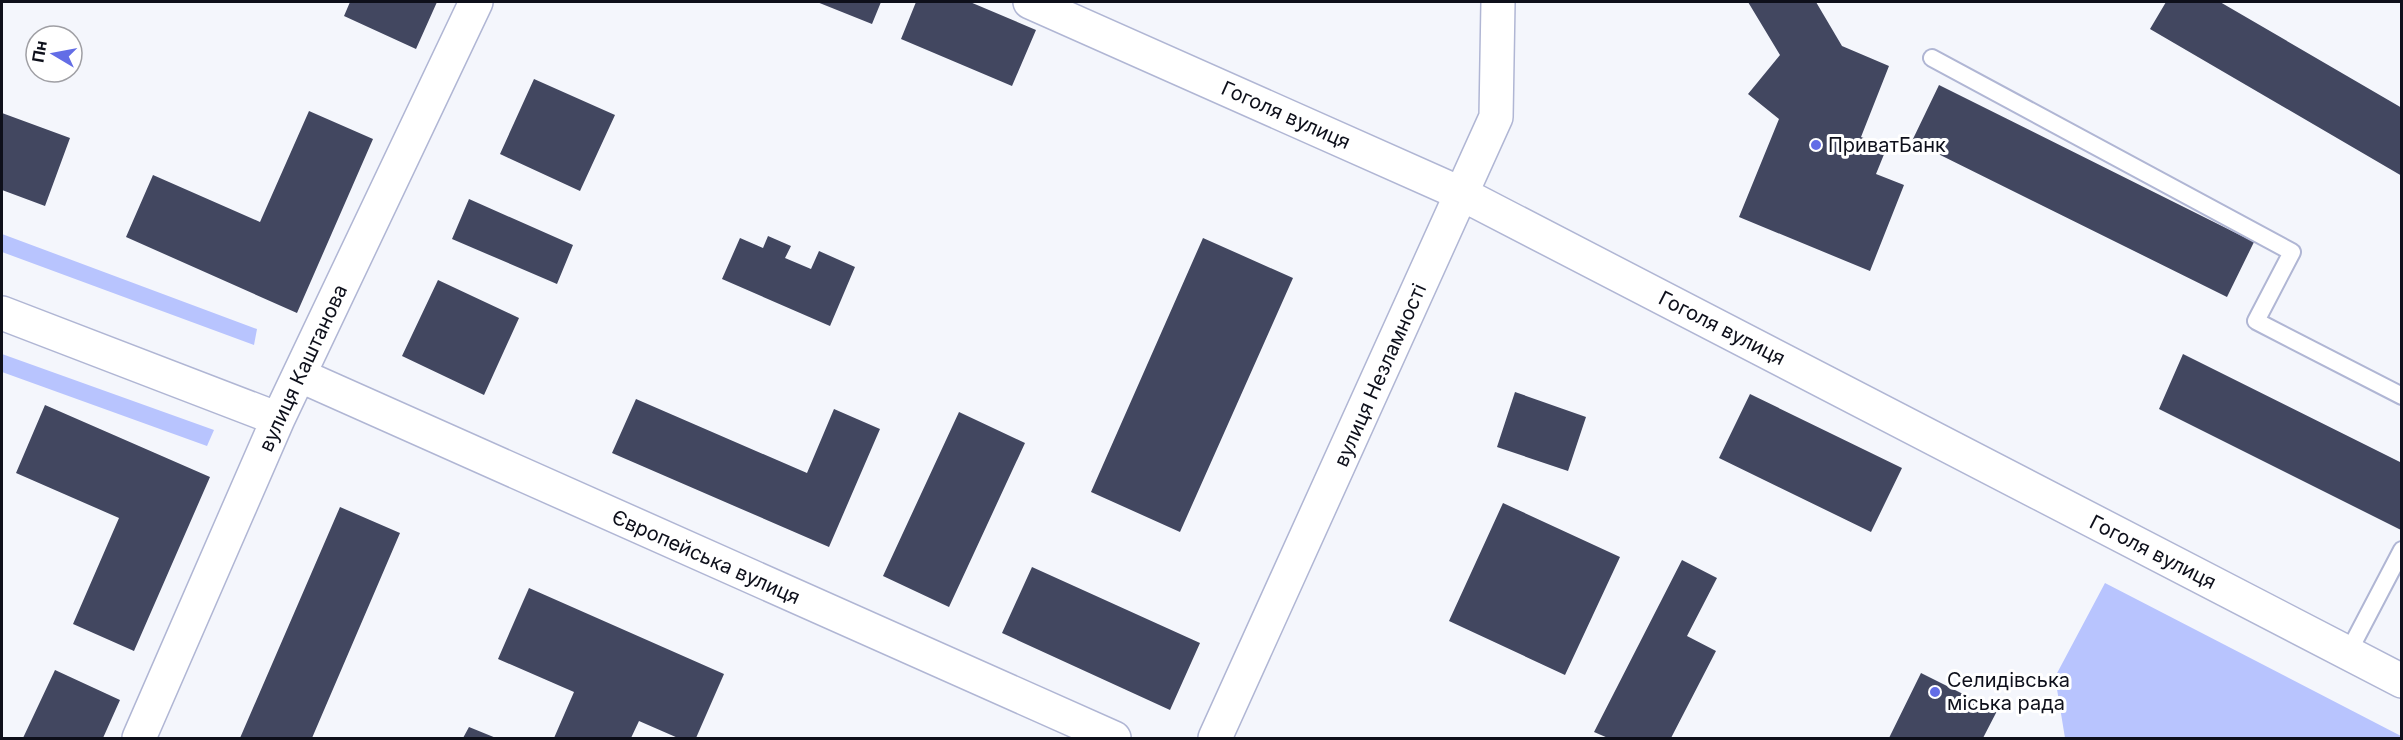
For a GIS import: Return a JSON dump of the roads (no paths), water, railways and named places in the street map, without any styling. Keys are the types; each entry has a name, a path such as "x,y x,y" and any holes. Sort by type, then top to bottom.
{"street":[{"name":"вулиця Каштанова","path":"139,738 278,419 476,2"},
{"name":"Гоголя вулиця","path":"1030,2 1462,194 2402,681"},
{"name":"вулиця Незламності","path":"1215,738 1496,117 1498,2"},
{"path":"2,313 278,419"},
{"name":"Європейська вулиця","path":"299,375 1114,738"}],"lane":[{"path":"1932,58 2292,252 2256,321 2402,396"},
{"path":"2348,653 2402,550"}],"place":[{"name":"ПриватБанк","path":"1816,145"},
{"name":"Селидівська міська рада","path":"1935,692"}]}
